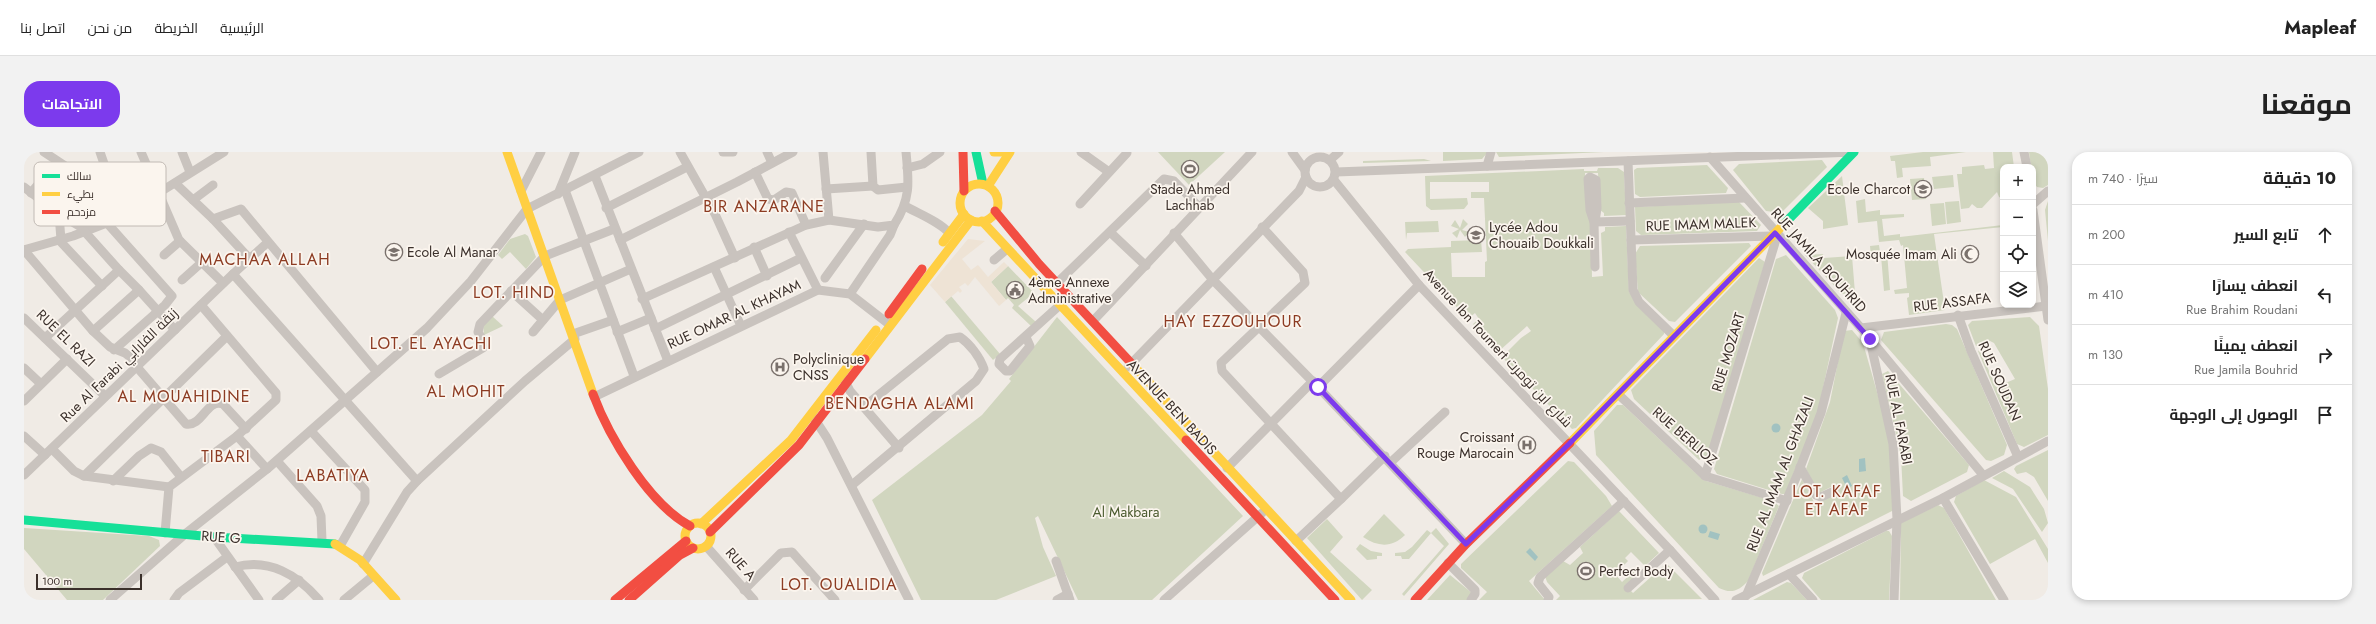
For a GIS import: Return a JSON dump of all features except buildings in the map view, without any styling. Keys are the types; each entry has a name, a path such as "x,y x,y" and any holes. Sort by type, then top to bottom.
{"main road":[{"path":"507,152 574,337 594,397 613,440 634,472 675,518 690,526 701,524 814,418 846,385 949,233 967,217"},
{"path":"963,152 964,191 960,202 967,217"},
{"path":"967,217 982,221 987,219 995,211 996,196 986,185 976,152"},
{"path":"994,152 1010,152"},
{"path":"986,185 1010,152"},
{"path":"1415,600 1466,544 1569,444 1775,235 1849,152"},
{"path":"964,191 971,186 986,185"},
{"name":"AVENUE BEN BADIS","path":"995,211 1029,253 1351,600"},
{"path":"629,600 680,555 693,548 700,549 706,546 710,540 710,532 800,445 814,418 842,374 887,323 967,217"},
{"name":"AVENUE BEN BADIS","path":"982,221 1335,600"},
{"path":"1019,261 1029,253"},
{"name":"RUE G","path":"24,520 214,537 322,542 340,546 363,564 396,600"},
{"path":"701,524 710,532"},
{"path":"690,526 685,534 686,541 693,548"},
{"path":"615,600 651,568 686,541"}],"street":[{"path":"44,152 57,162"},
{"path":"100,152 104,162"},
{"path":"141,152 145,162"},
{"path":"182,152 190,172"},
{"path":"166,188 224,152"},
{"path":"521,191 541,152"},
{"path":"575,152 562,192 583,241 634,376"},
{"path":"110,600 185,534 268,469 444,312 495,251 527,209 595,176 639,152"},
{"path":"680,152 735,258"},
{"path":"723,152 733,152"},
{"path":"767,152 772,162"},
{"path":"620,240 793,152"},
{"path":"823,152 829,220"},
{"path":"871,152 873,186"},
{"path":"887,323 850,294 890,236 894,225 905,206 907,187 906,152"},
{"path":"907,168 924,164 940,152"},
{"path":"1081,152 1109,172"},
{"path":"1093,321 1146,266 1174,233 1252,152"},
{"path":"1123,372 1299,191 1313,185 1292,152"},
{"path":"1299,191 1307,164 1324,160 1339,152"},
{"path":"1487,166 1491,152"},
{"path":"1324,160 1353,171 1628,161 1710,155 1849,152"},
{"path":"2024,152 2026,164"},
{"path":"1080,204 1127,153"},
{"name":"RUE JAMILA BOUHRID","path":"1710,155 1775,235 1870,339 1983,475"},
{"path":"1324,160 1324,187"},
{"name":"Avenue Ibn Toumert شارع ابن تومرت","path":"1324,160 1347,198 1419,285 1624,501 1715,600"},
{"path":"1628,161 1633,290 1635,295 1674,336"},
{"path":"606,208 687,167"},
{"path":"755,172 768,199 774,200 786,192 792,194 806,224"},
{"path":"595,176 614,229 620,240 630,269 668,361"},
{"path":"1057,283 1164,179 1174,181 1199,207"},
{"path":"175,183 213,219 249,258"},
{"path":"193,200 213,185"},
{"name":"Avenue Ibn Toumert شارع ابن تومرت","path":"1313,185 1324,187 1347,198"},
{"path":"826,189 873,186 878,190 907,187"},
{"path":"2036,201 2048,191"},
{"path":"1629,202 1745,198"},
{"path":"905,206 943,226 949,233"},
{"path":"213,219 239,208 377,372"},
{"path":"166,210 180,241 223,283"},
{"path":"642,299 735,258 754,247 806,224 829,220 878,227 894,225"},
{"path":"1595,266 1595,222 1630,221"},
{"path":"825,278 864,224"},
{"path":"59,226 60,240 102,286"},
{"path":"78,226 86,231 119,270 159,311 175,330"},
{"path":"101,226 60,240 26,247 75,311 93,331 114,350 125,353 138,365 163,399 186,424 191,425 196,422 214,403 219,402 246,429"},
{"path":"109,226 171,294 170,300 159,311 114,350"},
{"path":"1262,228 1303,272 1306,280 1300,290 1221,365 1228,378 1341,499"},
{"path":"440,374 483,348 485,344 478,332 480,324 545,256 614,229"},
{"path":"789,232 818,290"},
{"path":"1110,232 1146,266"},
{"path":"2036,232 2048,320"},
{"path":"1174,233 1213,280 1388,459 1466,544"},
{"name":"RUE IMAM MALEK","path":"1631,240 1775,235"},
{"name":"RUE MOZART","path":"1705,476 1775,235"},
{"path":"164,256 180,241"},
{"name":"Rue Al Farabi زنقة الفارابي","path":"24,475 249,258 267,243"},
{"path":"754,247 767,276"},
{"path":"994,260 1007,248"},
{"path":"655,329 726,296 801,258"},
{"path":"182,280 201,263"},
{"path":"714,267 741,326"},
{"path":"533,332 560,300 630,269"},
{"path":"45,338 119,270"},
{"path":"233,274 417,481"},
{"path":"1228,468 1271,423 1316,384 1419,285"},
{"path":"93,331 139,290"},
{"name":"RUE OMAR AL KHAYAM","path":"594,397 634,376 818,290 850,294"},
{"path":"511,292 543,320"},
{"path":"52,449 74,471 84,476 113,481 169,486 246,429 278,397 201,305"},
{"path":"1026,337 1060,305"},
{"name":"RUE ASSAFA","path":"1860,328 1958,315 2046,306"},
{"name":"RUE AL IMAM AL GHAZALI","path":"1746,596 1787,501 1821,413 1846,313"},
{"name":"RUE SOUDAN","path":"1958,315 1971,351 2018,457"},
{"name":"RUE EL RAZI","path":"24,318 105,396"},
{"path":"617,332 651,318"},
{"path":"363,564 407,492 417,481 574,337 613,320"},
{"path":"84,476 227,336"},
{"path":"852,486 899,448 982,376 984,369 982,362 966,341 960,337 948,339 864,406"},
{"name":"RUE AL FARABI","path":"1870,339 1892,444 1897,520 1894,600"},
{"path":"24,401 67,359"},
{"path":"24,368 40,384"},
{"path":"842,374 846,385 899,448"},
{"name":"RUE BERLIOZ","path":"1618,394 1705,476 1787,501"},
{"path":"1296,541 1341,499 1445,412"},
{"path":"814,418 852,486 910,600"},
{"path":"311,431 365,490 365,502 340,546"},
{"path":"24,436 45,455"},
{"path":"237,436 268,469"},
{"path":"1736,600 1943,498 2048,441"},
{"path":"113,481 138,456 151,448 161,452 182,477"},
{"path":"277,460 317,506 321,516 322,542"},
{"path":"1800,467 1818,497 1834,491"},
{"path":"164,533 169,486"},
{"path":"1943,498 2004,600"},
{"path":"1548,600 1549,597 1538,583 1540,577 1624,501"},
{"path":"1164,600 1257,516 1266,510"},
{"path":"214,537 258,599"},
{"name":"RUE A","path":"706,546 754,600"},
{"path":"1628,588 1670,550"},
{"path":"744,590 781,553 792,552 835,600"},
{"path":"179,598 227,557"},
{"path":"1056,561 1069,597 1057,600"},
{"path":"235,567 256,563 270,566 299,580 319,600"},
{"path":"1448,563 1474,590 1475,594 1471,600"},
{"path":"1789,574 1813,600"},
{"path":"344,600 373,576"},
{"path":"276,600 299,580"}],"green space":[{"name":"Stade Ahmed Lachhab","path":"1158,152 1225,152 1189,185"},
{"path":"1443,152 1488,152 1482,159 1443,161"},
{"path":"1496,152 1604,152 1499,157"},
{"path":"1923,152 1966,152 1930,157 1931,166 1902,168 1903,177 1897,178 1895,161 1891,161 1890,156"},
{"path":"1993,152 2012,152 2014,164 2000,164 2000,198 1997,192 1982,208 1977,208 1972,204 1969,208 1961,209 1957,174 1962,174 1962,167 1984,165 1985,169 1994,168"},
{"path":"2029,152 2048,152 2048,185 2043,188 2037,187 2036,164 2031,164"},
{"path":"1424,159 1431,161 1363,163 1363,161"},
{"path":"1822,160 1827,167 1781,213 1766,211 1733,170 1739,164"},
{"path":"1707,165 1728,188 1726,193 1640,197 1635,194 1634,170 1637,168"},
{"path":"1598,168 1618,168 1624,172 1626,215 1604,216 1604,213 1600,210 1598,173 1585,173 1586,207 1591,221 1592,277 1603,276 1601,233 1605,231 1605,227 1626,226 1629,292 1664,329 1664,334 1576,428 1572,429 1502,357 1521,338 1531,331 1527,326 1498,352 1473,324 1479,319 1475,313 1468,319 1405,252 1408,249 1451,247 1451,241 1481,240 1482,252 1451,253 1452,277 1485,277 1485,262 1487,261 1484,198 1471,198 1471,192 1489,192 1489,182 1430,182 1430,199 1467,198 1468,204 1464,209 1431,210 1426,206 1425,176 1584,169 1584,171 1597,171"},
{"path":"1953,175 1954,187 1934,189 1932,177"},
{"path":"1842,176 1848,225 1823,229 1823,221 1808,208"},
{"path":"1924,178 1926,199 1912,200 1910,179"},
{"path":"1865,199 1866,212 1880,210 1880,215 1904,214 1904,217 1882,219 1884,236 1900,234 1900,237 2000,225 2000,227 1934,234 1945,310 1909,315 1907,298 1909,297 1909,293 1895,294 1894,290 1907,288 1903,245 1901,246 1899,240 1879,242 1877,221 1858,223 1856,201"},
{"path":"1959,201 1961,222 1947,224 1945,202"},
{"path":"2048,201 2048,241 2045,210"},
{"path":"1739,202 1761,225 1757,231 1641,235 1636,231 1635,207"},
{"path":"1944,203 1946,224 1932,226 1930,204"},
{"path":"1463,219 1468,224 1462,230 1469,232 1465,237 1460,230 1457,238 1452,233 1459,229 1451,226 1455,220 1460,228"},
{"path":"1438,221 1439,232 1407,233 1406,240 1405,222"},
{"path":"525,234 528,236 536,257 526,269 510,252 502,259 498,255 510,239"},
{"path":"1749,243 1751,246 1675,322 1669,321 1638,292 1635,254 1640,246"},
{"path":"1879,245 1880,252 1887,252 1890,290 1884,291 1881,256 1871,256 1870,246"},
{"path":"1823,254 1824,258 1852,256 1855,293 1842,294 1805,255"},
{"path":"1786,255 1835,310 1838,318 1817,416 1785,494 1782,494 1717,474 1714,469 1776,259"},
{"path":"1759,258 1765,262 1708,455 1699,460 1634,399 1631,390"},
{"path":"1008,266 1034,293 1018,306 1036,322 1031,326 1012,308 1014,305 1008,298 1006,300 991,282"},
{"path":"951,296 1000,354 993,360 945,302"},
{"path":"492,316 503,326 484,335 483,325"},
{"name":"Al Makbara","path":"1057,317 1243,516 1152,600 1078,600 1038,516 1035,518 1043,547 1056,576 996,600 921,600 872,500 982,415 1011,381 1009,379"},
{"path":"2030,317 2039,326 2048,389 2048,435 2024,447 2017,444 1978,351 1980,350 1996,387 2015,379 1994,343 1990,341 1976,346 1968,325 1972,321"},
{"path":"1946,324 1952,325 1957,329 2007,445 2004,455 1991,461 1986,460 1881,340 1884,332"},
{"path":"1852,330 1863,343 1889,434 1894,510 1763,576 1762,573 1802,479 1815,504 1837,493 1833,486 1819,493 1806,469 1830,402 1844,331"},
{"path":"1888,371 1969,465 1967,472 1911,501 1903,496 1901,456 1882,374"},
{"path":"1617,405 1623,405 1703,480 1773,501 1779,506 1748,581 1741,587 1731,591 1719,588 1596,455 1594,431"},
{"path":"2048,450 2048,501 2034,477 2026,472 2017,474 2014,469 2016,466"},
{"path":"1568,461 1574,462 1606,496 1612,506 1529,581 1545,600 1479,600 1487,592 1461,568 1461,564"},
{"path":"2004,471 2030,487 2044,509 2048,523 2042,532 2013,489 1992,478"},
{"path":"1984,480 2016,497 2048,549 2048,563 2035,539 1990,564 1954,502 1956,496"},
{"path":"1938,505 1944,508 1996,600 1900,600 1901,523"},
{"path":"1619,511 1659,553 1645,566 1631,552 1625,558 1628,561 1615,574 1622,582 1636,569 1639,573 1625,585 1633,593 1662,567 1668,565 1702,599 1556,600 1560,596 1547,582 1545,576 1563,561 1570,565 1583,553 1580,547"},
{"path":"1384,514 1405,535 1395,542 1385,545 1374,543 1363,537"},
{"path":"1327,519 1343,537 1330,552 1372,590 1362,600 1307,538"},
{"path":"24,528 149,536 159,540 160,546 103,600 67,600 24,549"},
{"path":"1436,528 1449,544 1404,596 1402,594 1444,546 1431,533"},
{"path":"1427,530 1431,533 1409,559 1402,559 1401,556 1395,556 1395,553 1405,552 1412,547"},
{"path":"1886,531 1889,531 1892,536 1889,600 1821,600 1802,578 1804,573"},
{"path":"1360,544 1371,551 1382,553 1382,556 1377,556 1377,559 1367,560 1356,549"},
{"path":"1450,575 1472,593 1469,600 1427,600"},
{"path":"1787,582 1791,583 1807,600 1753,600"}],"shaded area":[{"path":"968,239 985,241 962,259 971,270 978,265 988,277 1004,262 1008,266 991,282 1006,300 999,306 975,277 968,286 965,283 959,287 962,291 960,293 958,291 945,302 930,285"}],"water":[{"path":"1776,423 1781,428 1776,433 1771,428"},
{"path":"1865,458 1866,471 1859,472 1859,459"},
{"path":"1847,475 1852,486 1847,488 1842,478"},
{"path":"1703,524 1708,529 1703,534 1698,529"},
{"path":"1710,531 1720,534 1718,540 1708,537"},
{"path":"1530,548 1538,557 1535,561 1526,552"}],"traffic: fast":[{"path":"976,152 983,184"},
{"path":"1784,224 1854,152"},
{"path":"24,520 214,537 335,544"}],"traffic: slow":[{"path":"507,152 593,394"},
{"path":"994,152 1009,152"},
{"path":"988,186 1010,152"},
{"path":"979,184 989,187 995,193 998,203 995,213 989,219 979,222 969,219 963,213 960,203 963,193 969,187 979,184"},
{"path":"943,242 964,214"},
{"path":"865,359 971,220"},
{"path":"982,221 1186,440"},
{"path":"1570,443 1784,224"},
{"path":"701,524 791,440 876,330"},
{"path":"1132,364 1351,600"},
{"path":"698,523 707,527 711,536 707,545 698,549 689,545 685,536 689,527 698,523"},
{"path":"335,544 360,560 396,600"}],"traffic: jam":[{"path":"963,152 964,191"},
{"path":"995,211 1039,264 1132,364"},
{"path":"889,314 922,269"},
{"path":"710,532 799,445 865,359"},
{"path":"593,394 609,430 632,468 660,502 675,516 690,526"},
{"path":"1186,440 1335,600"},
{"path":"1415,600 1466,544 1570,443"},
{"path":"615,600 686,541"},
{"path":"629,600 680,555 693,548"}],"place":[{"name":"Stade Ahmed Lachhab","path":"1190,169"},
{"name":"Ecole Charcot","path":"1923,189"},
{"name":"Lycée Adou Chouaib Doukkali","path":"1476,235"},
{"name":"Ecole Al Manar","path":"394,252"},
{"name":"Mosquée Imam Ali","path":"1970,254"},
{"name":"4ème Annexe Administrative","path":"1015,290"},
{"name":"Polyclinique CNSS","path":"780,367"},
{"name":"Croissant Rouge Marocain","path":"1527,445"},
{"name":"Perfect Body","path":"1586,571"}],"district":[{"name":"BIR ANZARANE","path":"764,206"},
{"name":"MACHAA ALLAH","path":"265,259"},
{"name":"LOT. HIND","path":"514,292"},
{"name":"HAY EZZOUHOUR","path":"1233,321"},
{"name":"LOT. EL AYACHI","path":"431,343"},
{"name":"AL MOHIT","path":"466,391"},
{"name":"AL MOUAHIDINE","path":"184,396"},
{"name":"BENDAGHA ALAMI","path":"900,403"},
{"name":"TIBARI","path":"226,456"},
{"name":"LABATIYA","path":"333,475"},
{"name":"LOT. KAFAF ET AFAF","path":"1837,500"},
{"name":"LOT. OUALIDIA","path":"839,584"}],"route":[{"path":"1318,387 1393,464 1466,544 1569,444 1775,233 1870,339"}]}
